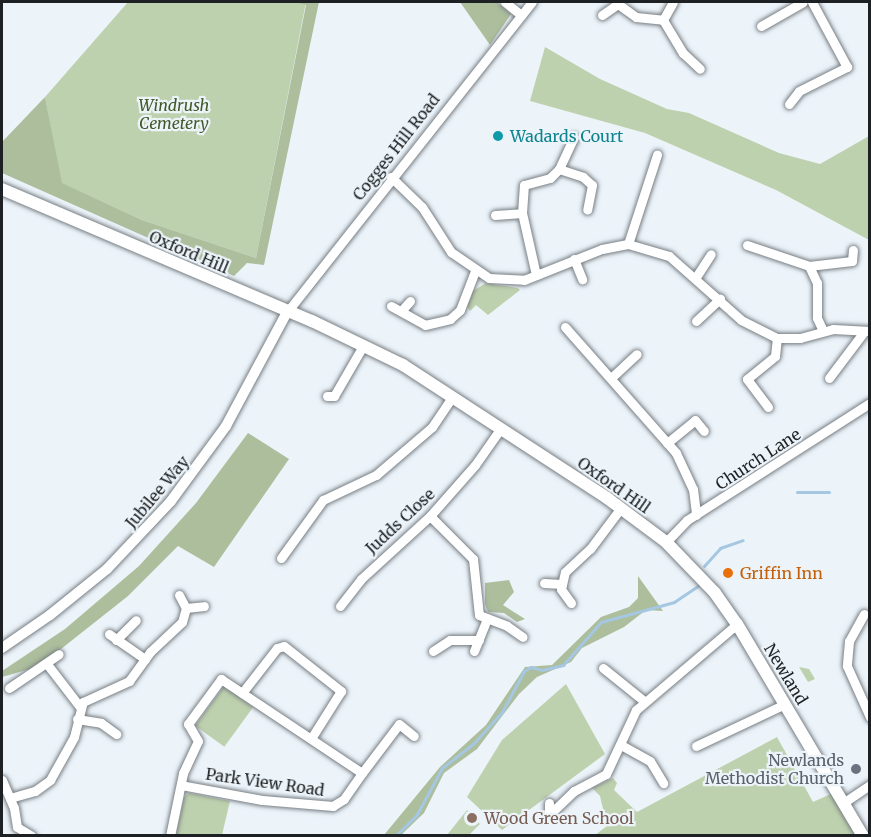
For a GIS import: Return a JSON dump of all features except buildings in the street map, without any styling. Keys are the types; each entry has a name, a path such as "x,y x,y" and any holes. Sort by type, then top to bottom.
{"main road":[{"name":"Oxford Hill","path":"2,189 363,346 453,396 666,542"},
{"name":"Newland","path":"666,542 715,593 736,624 863,836"}],"street":[{"path":"505,2 521,15"},
{"name":"Cogges Hill Road","path":"286,312 532,2"},
{"path":"663,20 673,2"},
{"path":"761,26 803,2"},
{"path":"789,104 799,91 847,66 812,2"},
{"path":"602,15 618,4 636,17 663,20"},
{"path":"663,20 683,53 700,69"},
{"path":"536,275 522,213 524,185 550,178 559,169 574,137"},
{"path":"628,244 657,155"},
{"path":"559,169 583,177 592,185 587,210"},
{"path":"391,177 422,207 447,249 475,271 503,281 536,275 574,259 628,244 657,250 696,277 746,323 777,338 800,338 823,331 847,328 868,333 829,378"},
{"path":"495,215 522,213"},
{"path":"747,245 809,266 852,261 853,250"},
{"path":"696,277 711,254"},
{"path":"574,259 582,279"},
{"path":"809,266 817,283 817,318 823,331"},
{"path":"391,306 425,324 450,319 460,310 475,271"},
{"path":"696,321 720,299"},
{"path":"402,310 410,301"},
{"name":"Jubilee Way","path":"2,648 50,615 107,569 171,501 226,426 286,312"},
{"path":"565,327 667,443 685,468 697,501 696,515"},
{"path":"737,384 747,379 775,356 777,338"},
{"path":"327,396 334,396 363,346"},
{"path":"611,378 637,354"},
{"path":"747,379 768,407"},
{"path":"281,558 323,500 376,475 432,427 453,396"},
{"name":"Church Lane","path":"666,542 696,515 870,403"},
{"path":"667,443 695,420 704,431"},
{"name":"Judds Close","path":"340,606 361,579 430,516 476,465 501,428"},
{"path":"571,603 562,584 569,566 590,549 620,509"},
{"path":"430,516 472,559 475,606 479,615 507,626 523,638"},
{"path":"544,583 562,584"},
{"path":"10,798 34,791 50,780 74,737 80,707 92,696 129,681 145,659 182,622 186,608 179,595"},
{"path":"186,608 204,606"},
{"path":"864,614 849,641 847,666 870,717"},
{"path":"474,651 487,619"},
{"path":"136,620 113,637 145,659"},
{"path":"549,804 549,815 574,791 606,774 644,701 736,624"},
{"path":"433,651 450,640 479,640"},
{"path":"170,836 186,762 198,741 188,724 221,679 305,738 312,736 341,691 284,646 277,648 242,693"},
{"path":"9,688 47,664 58,654"},
{"path":"47,664 80,707"},
{"path":"603,668 644,701"},
{"path":"696,746 785,704"},
{"path":"77,719 101,723 116,734"},
{"path":"312,736 362,773 397,722 414,736"},
{"path":"621,745 650,761 663,783"},
{"name":"Park View Road","path":"181,785 262,800 333,806 344,799 362,773"},
{"path":"2,780 10,798 15,831 32,836"},
{"path":"843,803 870,785"}],"green space":[{"name":"Windrush Cemetery","path":"128,2 306,2 256,258 142,220 61,183 45,97"},
{"path":"295,2 319,2 264,265 247,263 234,276 2,173 2,142 45,97 62,183 142,220 256,258 306,5"},
{"path":"460,2 497,2 511,14 490,45"},
{"path":"545,47 600,79 667,109 689,113 779,153 820,164 869,136 869,240 776,190 645,133 530,101"},
{"path":"486,283 520,290 488,315 476,305 470,311 467,306 473,291"},
{"path":"248,433 289,459 214,567 178,546 128,596 61,649 30,669 2,677 2,671 65,629 139,566 196,503"},
{"path":"638,576 663,611 646,610 624,627 582,648 571,662 537,677 519,694 477,749 444,773 424,813 401,835 384,835 440,767 486,725 525,667 552,665 601,617 629,607 638,598"},
{"path":"509,580 514,592 503,605 525,619 517,622 504,613 488,612 485,604 485,583"},
{"path":"799,667 809,669 815,679 808,682"},
{"path":"566,684 605,754 502,830 467,797 502,740"},
{"path":"224,686 253,707 224,747 195,726"},
{"path":"777,737 813,802 833,793 858,835 595,835 607,826 600,796 592,788 613,778 617,783 614,790 637,812"},
{"path":"189,793 230,801 222,835 176,835 184,797"},
{"path":"467,810 480,824 469,835 447,835"}],"waterway":[{"path":"797,492 829,492"},
{"path":"704,566 720,548 743,540"},
{"path":"395,836 416,816 442,768 473,744 502,712 524,671 531,667 542,670 563,665 601,622 674,602 698,586"}],"place":[{"name":"Wadards Court","path":"498,136"},
{"name":"Griffin Inn","path":"728,573"},
{"name":"Newlands Methodist Church","path":"856,769"},
{"name":"Wood Green School","path":"472,818"}]}
